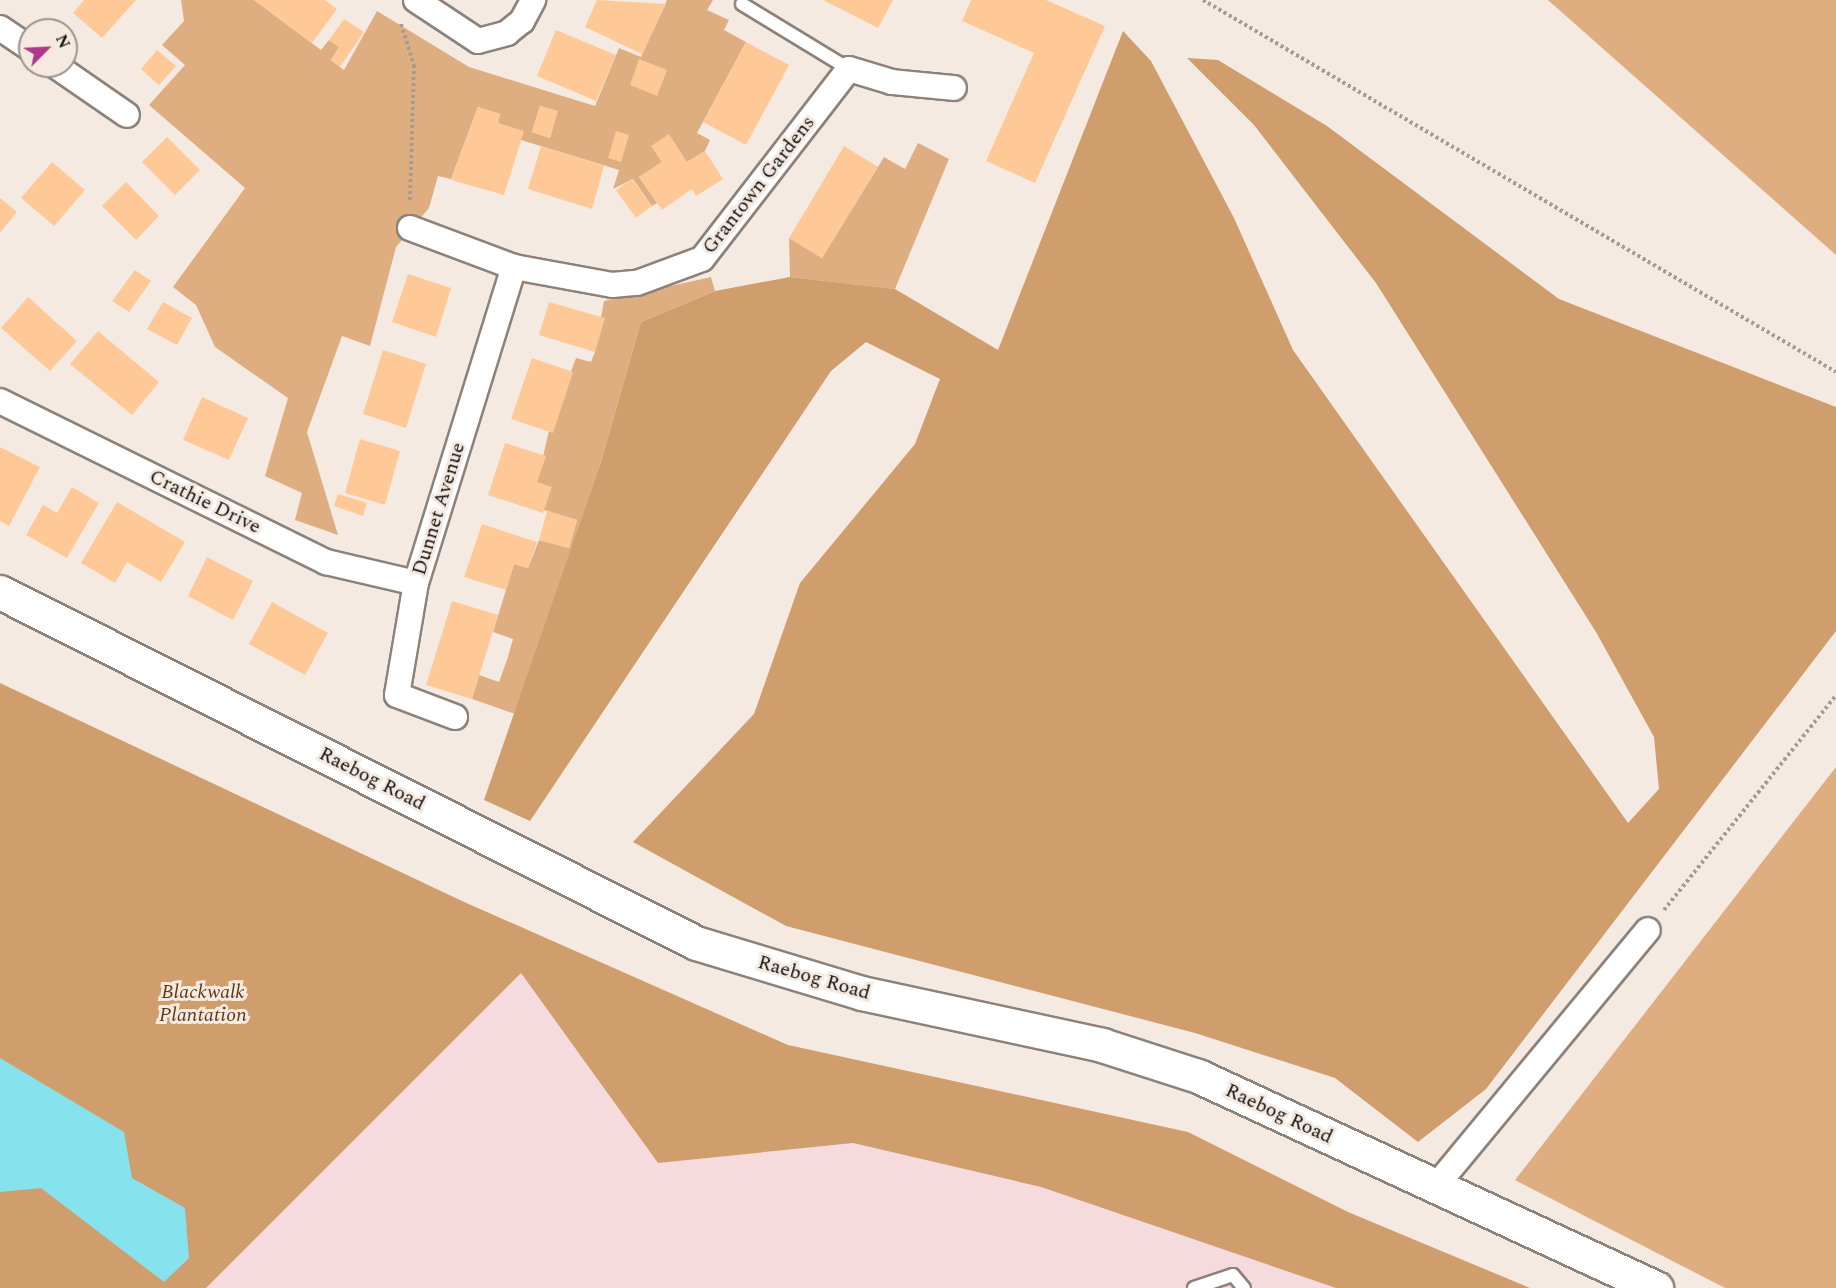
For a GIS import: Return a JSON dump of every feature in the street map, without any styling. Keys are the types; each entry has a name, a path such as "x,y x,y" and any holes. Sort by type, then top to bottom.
{"main road":[{"name":"Raebog Road","path":"0,592 696,943 862,993 1102,1045 1198,1076 1656,1288"}],"street":[{"path":"417,0 478,41 507,33 522,21 533,0"},
{"path":"0,28 18,40"},
{"path":"849,69 892,82 954,88"},
{"name":"Grantown Gardens","path":"410,228 514,267 612,285 648,279 702,259 849,69"},
{"path":"73,78 127,115"},
{"name":"Dunnet Avenue","path":"455,717 397,695 416,583 514,267"},
{"name":"Crathie Drive","path":"0,401 326,562 416,583"},
{"path":"1436,1186 1648,930"}],"lane":[{"path":"742,4 849,69"},
{"path":"1194,1288 1233,1275 1244,1288"}],"path":[{"path":"1203,0 1836,372"},
{"path":"400,19 414,65 406,226 410,228"},
{"path":"1648,930 1836,695"}],"shaded area":[{"path":"181,0 254,0 321,50 329,40 339,47 331,60 344,70 377,11 469,67 595,106 619,48 641,57 667,0 713,0 707,10 729,20 724,30 746,42 697,133 710,140 705,151 687,162 652,146 662,162 639,177 657,203 652,206 633,179 613,189 619,170 521,140 498,123 500,114 478,107 451,179 438,176 429,208 396,247 370,346 342,336 307,432 338,535 295,520 302,493 265,476 288,398 215,347 196,305 173,287 245,188 149,105 185,65 162,45 184,21","holes":["540,106 557,111 550,138 532,132"]},
{"path":"1548,0 1836,0 1836,255"},
{"path":"918,143 949,159 895,289 790,277 789,238 822,258 884,157 905,169"},
{"path":"711,277 715,291 641,322 601,462 515,714 472,699 479,675 499,682 507,660 513,639 493,632 514,564 528,568 539,540 569,548 577,520 544,510 537,482 549,431 576,358 591,362 595,352 604,301"},
{"path":"1836,767 1836,1288 1725,1288 1515,1180"},
{"path":"521,972 658,1163 852,1143 1041,1187 1336,1288 206,1288"}],"green space":[{"path":"1123,31 1151,61 1234,218 1293,350 1628,823 1659,789 1654,737 1596,632 1376,283 1254,125 1187,58 1218,60 1327,126 1559,299 1836,407 1836,631 1486,1089 1418,1142 1335,1078 1195,1033 786,926 633,842 754,714 800,583 915,444 940,379 866,342 831,371 530,821 484,800 601,462 641,322 715,291 790,277 895,289 998,350"},
{"name":"Blackwalk Plantation","path":"0,683 462,901 788,1045 1188,1132 1348,1212 1530,1288 1336,1288 1041,1187 853,1143 658,1163 521,973 206,1288 0,1288"}],"water":[{"path":"0,1058 124,1132 132,1178 185,1208 189,1258 164,1282 41,1188 0,1192"}],"building":[{"path":"84,0 136,0 102,38 73,13"},
{"path":"254,0 325,0 337,9 312,43"},
{"path":"597,0 666,4 642,54 585,27"},
{"path":"823,0 893,0 878,28"},
{"path":"971,0 1046,0 1105,26 1035,183 986,161 1034,53 962,21"},
{"path":"344,19 364,32 340,67 331,60 339,47 329,40"},
{"path":"556,30 616,55 596,101 537,76"},
{"path":"746,42 789,65 746,145 703,122"},
{"path":"157,50 176,66 159,85 141,69"},
{"path":"639,59 667,70 657,96 630,85"},
{"path":"540,106 558,111 550,138 532,132"},
{"path":"478,107 500,114 498,123 524,131 504,195 451,180"},
{"path":"616,131 629,135 621,162 608,158"},
{"path":"669,134 687,162 705,151 723,179 696,196 692,189 662,210 639,177 662,162 651,146"},
{"path":"167,137 200,170 175,195 142,162"},
{"path":"541,146 604,166 592,209 528,189"},
{"path":"844,146 878,167 822,258 789,238"},
{"path":"52,162 85,190 54,226 21,198"},
{"path":"632,179 652,206 636,218 616,190"},
{"path":"126,182 159,216 136,240 102,206"},
{"path":"0,198 17,212 0,233"},
{"path":"135,270 151,281 129,312 112,301"},
{"path":"408,274 451,288 436,337 392,322"},
{"path":"28,297 77,341 50,371 1,328"},
{"path":"163,302 192,318 177,345 147,329"},
{"path":"549,302 605,318 595,352 539,335"},
{"path":"98,331 159,382 132,415 70,364"},
{"path":"383,350 426,364 406,428 363,414"},
{"path":"532,358 573,372 553,433 511,419"},
{"path":"202,397 248,418 229,460 183,440"},
{"path":"360,439 400,451 385,505 345,493"},
{"path":"505,443 546,456 537,482 552,487 543,513 488,495"},
{"path":"0,447 40,467 9,526 0,521"},
{"path":"72,487 99,503 67,558 26,535 43,505 57,513"},
{"path":"338,494 367,503 363,516 334,506"},
{"path":"117,502 185,542 161,582 127,562 115,583 81,563"},
{"path":"547,511 577,520 569,548 539,540"},
{"path":"482,524 537,542 528,568 514,564 506,590 464,577"},
{"path":"207,557 253,581 233,620 188,596"},
{"path":"452,601 498,615 472,699 426,685"},
{"path":"272,602 328,633 305,675 249,644"}]}
